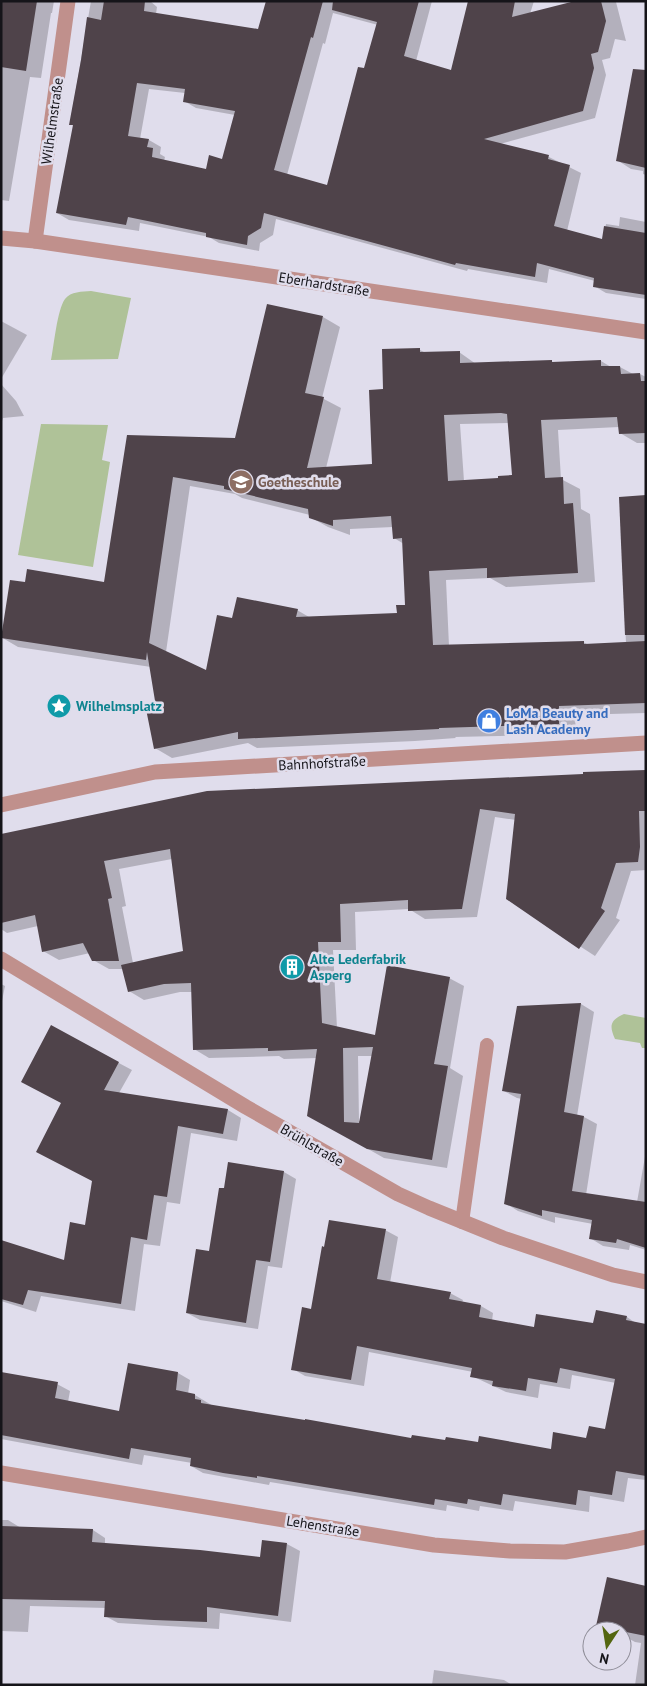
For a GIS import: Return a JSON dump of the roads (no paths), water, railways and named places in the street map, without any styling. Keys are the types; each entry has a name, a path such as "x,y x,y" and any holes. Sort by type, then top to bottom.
{"street":[{"name":"Wilhelmstraße","path":"35,241 68,1"},
{"name":"Eberhardstraße","path":"1,238 35,241 646,332"},
{"name":"Bahnhofstraße","path":"1,805 155,772 646,743"},
{"name":"Brühlstraße","path":"1,959 398,1194 503,1238 593,1269 646,1282"},
{"name":"Lehenstraße","path":"1,1472 434,1545 510,1551 565,1552 646,1537"}],"lane":[{"path":"462,1222 487,1045"}],"place":[{"name":"Goetheschule","path":"241,482"},
{"name":"Wilhelmsplatz","path":"59,706"},
{"name":"LoMa Beauty and Lash Academy","path":"489,721"},
{"name":"Alte Lederfabrik Asperg","path":"292,967"}]}
